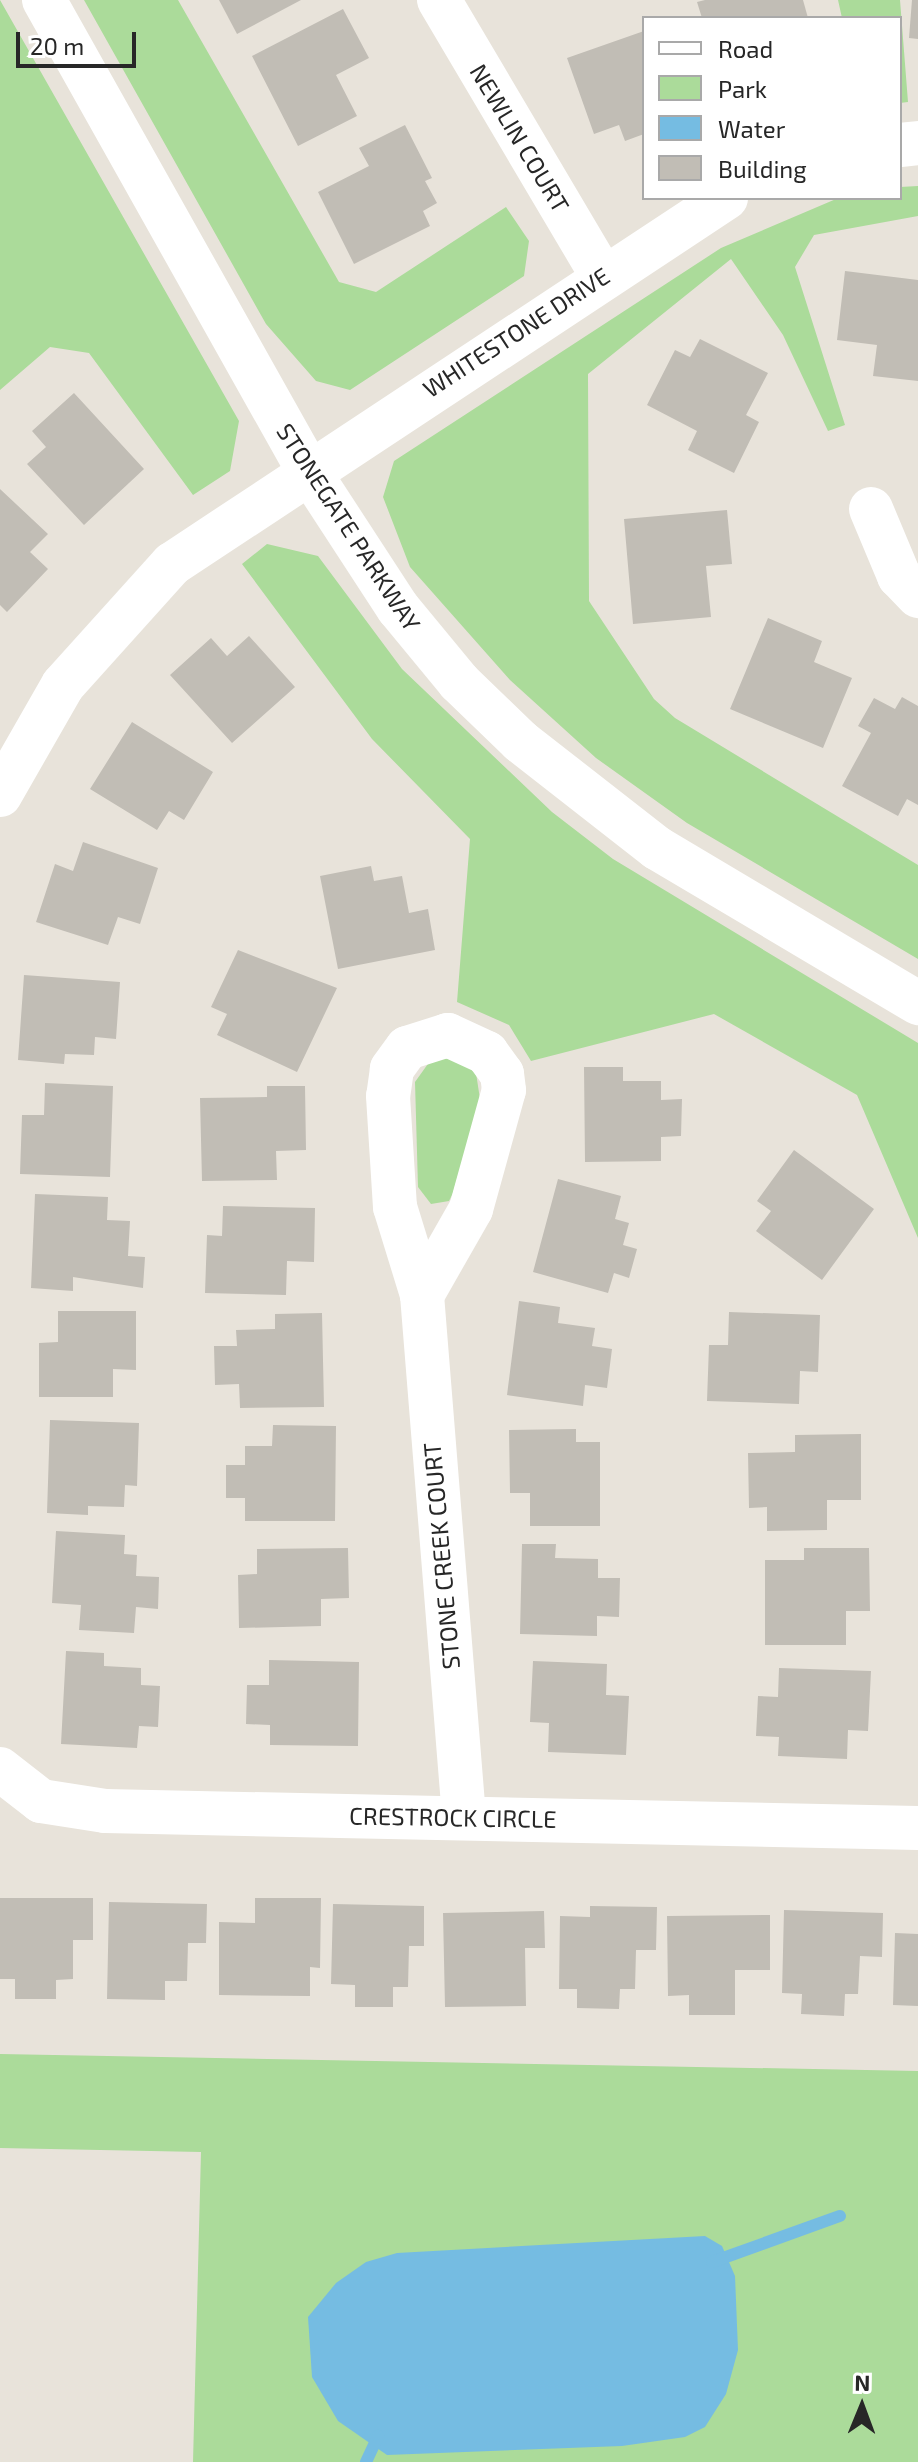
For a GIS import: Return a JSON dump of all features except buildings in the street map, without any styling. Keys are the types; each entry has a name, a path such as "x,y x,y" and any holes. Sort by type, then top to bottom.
{"street":[{"name":"STONEGATE PARKWAY","path":"44,0 308,470 398,608 459,682 520,741 657,848 918,1003"},
{"name":"NEWLIN COURT","path":"439,0 602,276"},
{"name":"WHITESTONE DRIVE","path":"308,470 723,200"},
{"path":"0,795 46,708 139,596 210,535 308,470"},
{"path":"871,509 899,576 918,596"},
{"name":"STONE CREEK COURT","path":"422,1295 471,1209 504,1090 502,1074 487,1053 448,1035 407,1048 392,1069 388,1096 395,1207 422,1295 464,1817"},
{"name":"CRESTROCK CIRCLE","path":"0,1769 41,1801 71,1809 918,1828"}],"green space":[{"path":"0,0 239,421 230,471 193,495 89,353 50,347 0,390"},
{"path":"84,0 178,0 339,282 376,292 506,207 529,241 524,276 350,390 316,381 266,324"},
{"path":"838,0 900,0 901,16 842,16"},
{"path":"902,26 908,102 902,103"},
{"path":"918,186 918,216 814,235 795,267 845,425 828,431 783,335 731,259 588,374 589,601 654,699 675,718 918,865 918,959 687,823 596,758 510,680 410,567 383,497 394,461 721,248 834,200 902,200 902,187"},
{"path":"267,544 318,556 402,669 552,812 613,859 918,1043 918,1238 857,1095 714,1014 531,1061 509,1025 457,1002 470,839 372,739 242,564"},
{"path":"455,1057 476,1073 480,1099 453,1193 449,1201 431,1204 418,1187 415,1082 430,1061"},
{"path":"0,2054 918,2071 918,2462 193,2462 201,2152 0,2148"}],"water":[{"path":"705,2236 722,2246 735,2276 738,2350 726,2394 705,2427 685,2437 622,2446 387,2455 338,2421 312,2377 308,2317 336,2283 366,2262 397,2253"}],"waterway":[{"path":"712,2262 840,2216"},
{"path":"366,2462 378,2436"}]}
